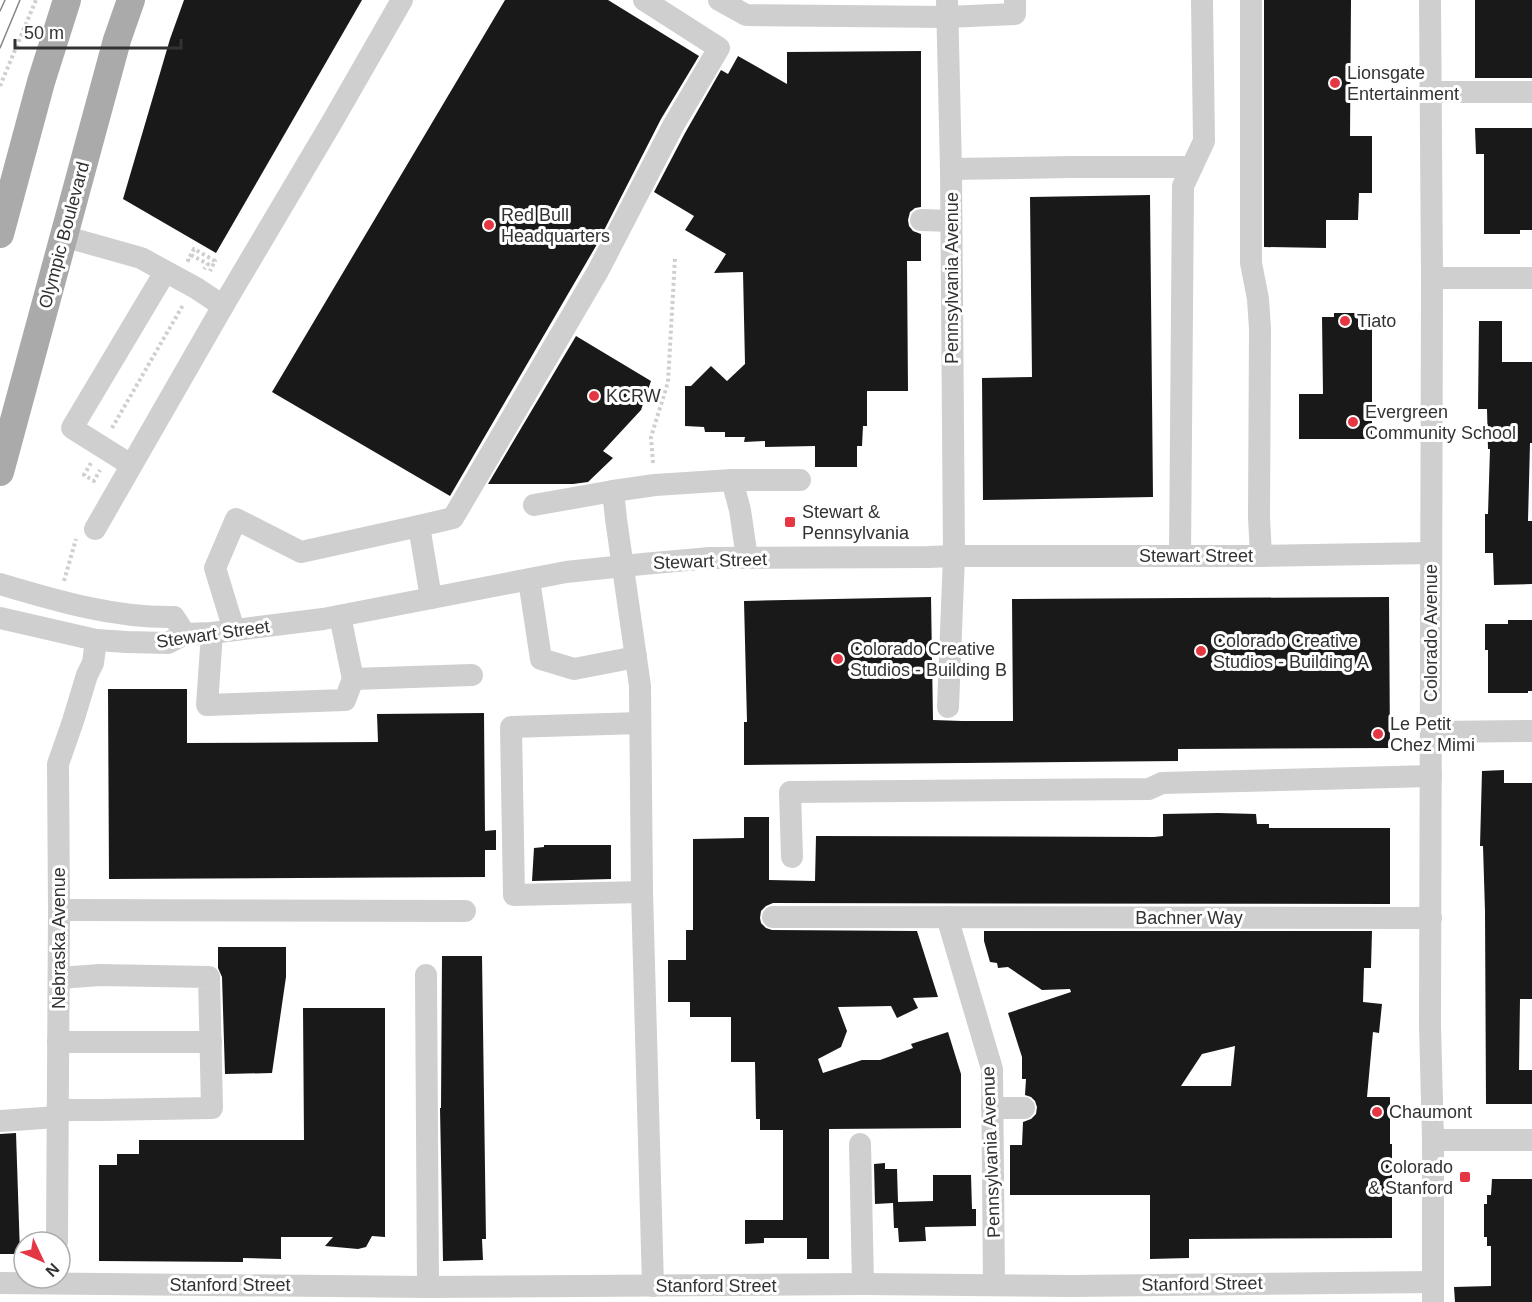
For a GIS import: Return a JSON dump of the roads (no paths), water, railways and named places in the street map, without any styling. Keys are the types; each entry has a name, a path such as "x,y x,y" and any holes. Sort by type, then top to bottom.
{"main road":[{"path":"0,234 41,82 67,0"},
{"name":"Olympic Boulevard","path":"0,472 117,40 131,0"}],"street":[{"path":"95,529 402,0"},
{"path":"340,616 353,679 345,700 207,705 223,632 215,568 236,519 301,552 453,518 598,271 673,126 719,48 644,0"},
{"path":"719,0 746,15 947,8 1015,14 1015,0"},
{"path":"1180,556 1183,186 1204,141 1202,0"},
{"path":"1251,0 1251,264 1258,299 1260,329 1259,517 1261,556"},
{"name":"Colorado Avenue","path":"1430,0 1432,278 1430,1025 1433,1292"},
{"name":"Pennsylvania Avenue","path":"947,8 951,169 954,556 948,707"},
{"path":"1430,92 1532,92"},
{"path":"951,169 1192,167"},
{"path":"921,220 951,221"},
{"path":"63,236 141,258 196,288 223,306"},
{"path":"131,465 72,428 165,272"},
{"path":"1432,278 1532,278"},
{"path":"534,504 655,485 732,480 800,480"},
{"path":"732,480 740,510 747,558"},
{"path":"613,491 640,686 642,892 653,1286"},
{"path":"420,526 431,598"},
{"name":"Stewart Street","path":"0,618 96,640 168,643 185,634 223,632 323,619 566,573 710,558 1261,556 1430,552"},
{"path":"529,580 541,659 574,669 636,657"},
{"path":"0,585 114,613 174,617 185,634"},
{"name":"Nebraska Avenue","path":"57,1230 58,764 93,663 96,640"},
{"path":"353,679 472,675"},
{"path":"640,723 511,727 514,895 642,892"},
{"path":"1431,732 1532,731"},
{"path":"792,857 790,792 1149,789 1162,783 1431,776"},
{"path":"59,910 465,911"},
{"name":"Bachner Way","path":"773,917 1431,918"},
{"name":"Pennsylvania Avenue","path":"946,917 992,1070 994,1285"},
{"path":"0,1121 101,1110 212,1108 209,976 100,975 59,978"},
{"path":"426,975 428,1287"},
{"path":"58,1042 211,1042"},
{"path":"992,1108 1024,1108"},
{"path":"1433,1140 1532,1140"},
{"path":"860,1144 863,1284"},
{"name":"Stanford Street","path":"72,1288 653,1286 745,1294 863,1284 994,1285 1071,1294 1433,1292"}],"tram line":[{"path":"0,11 5,0"},
{"path":"0,48 20,0"}],"place":[{"name":"Lionsgate Entertainment","path":"1335,83"},
{"name":"Red Bull Headquarters","path":"489,225"},
{"name":"Tiato","path":"1345,321"},
{"name":"KCRW","path":"594,396"},
{"name":"Evergreen Community School","path":"1353,422"},
{"name":"Stewart & Pennsylvania","path":"790,522"},
{"name":"Colorado Creative Studios - Building A","path":"1201,651"},
{"name":"Colorado Creative Studios - Building B","path":"838,659"},
{"name":"Le Petit Chez Mimi","path":"1378,734"},
{"name":"Chaumont","path":"1377,1112"},
{"name":"Colorado & Stanford","path":"1465,1177"}]}
